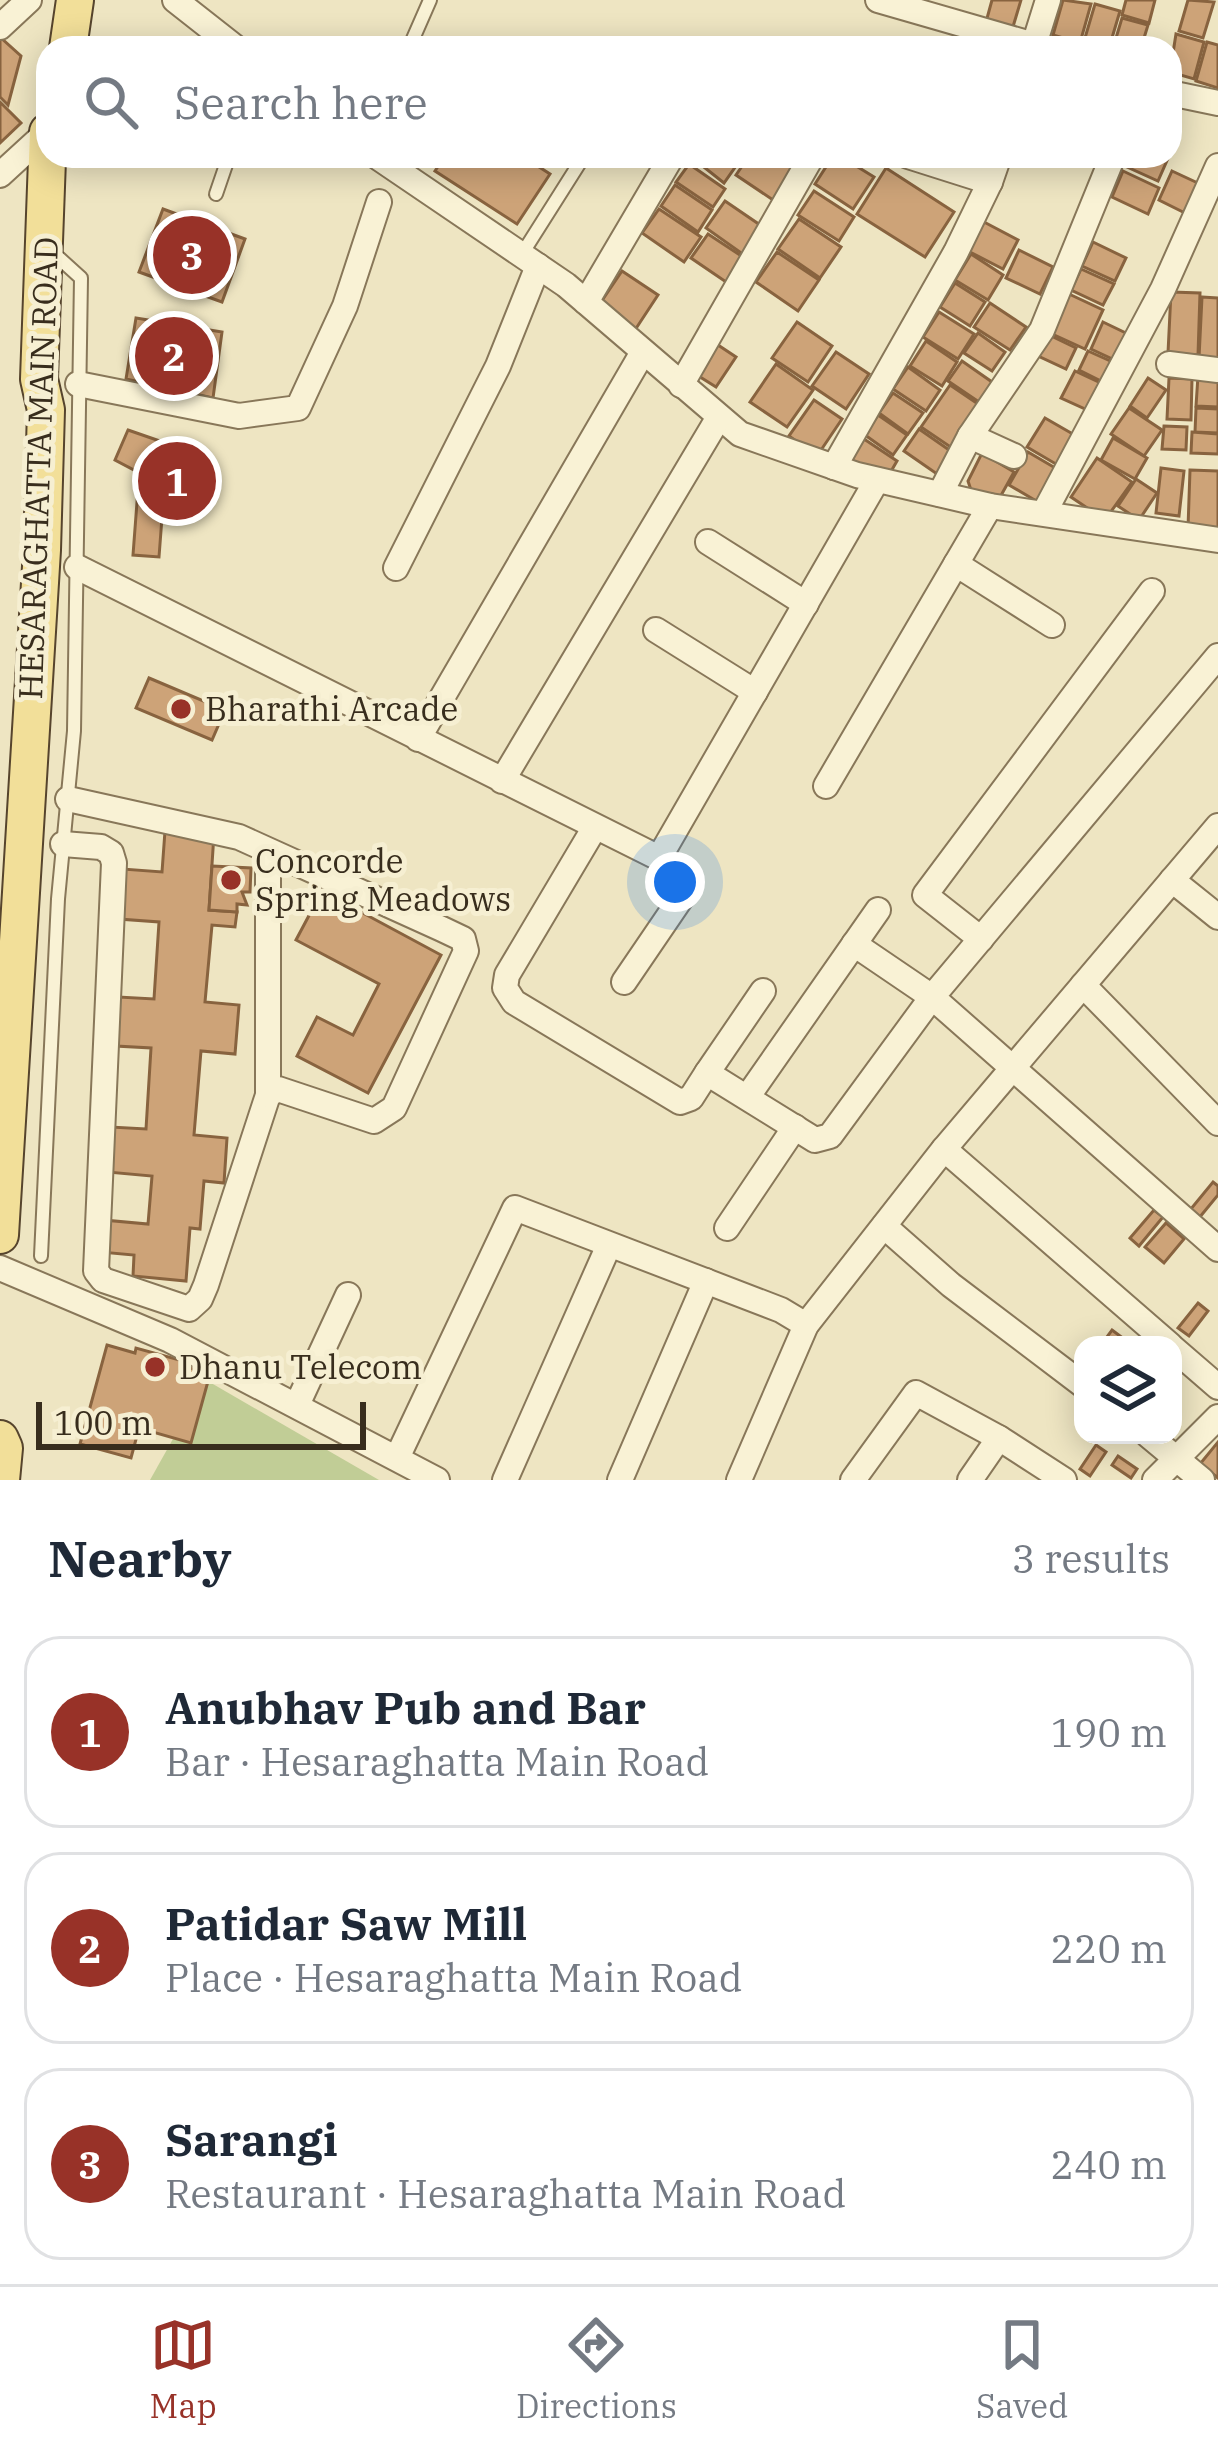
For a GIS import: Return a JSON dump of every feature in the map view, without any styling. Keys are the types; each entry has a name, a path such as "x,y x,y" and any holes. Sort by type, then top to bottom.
{"main road":[{"path":"51,36 54,0"},
{"path":"70,36 75,0"},
{"name":"HESARAGHATTA MAIN ROAD","path":"0,1235 9,926 42,550 46,410 39,379 47,168"},
{"path":"46,410 71,375 58,258 62,168"},
{"path":"0,1439 2,1480"}],"street":[{"path":"0,27 29,0"},
{"path":"175,0 221,36"},
{"path":"878,0 999,36"},
{"path":"1036,36 1048,0"},
{"path":"1182,95 1218,103"},
{"path":"0,176 36,142"},
{"path":"1044,513 1108,397 1218,166"},
{"path":"394,168 586,302 740,434 877,480 990,506 1218,540"},
{"path":"586,302 665,168"},
{"path":"681,385 805,168"},
{"path":"946,168 991,182"},
{"path":"834,467 956,252 995,168"},
{"path":"940,494 970,436 1042,330 1107,168"},
{"path":"71,375 239,416 298,408 345,306 380,202"},
{"path":"396,568 498,366 530,261"},
{"path":"418,739 643,352"},
{"path":"1169,364 1218,370"},
{"path":"502,781 719,417"},
{"path":"970,436 1014,456"},
{"path":"659,858 877,480"},
{"path":"826,785 990,506"},
{"path":"709,542 806,604"},
{"path":"956,564 1052,625"},
{"path":"76,567 659,858 683,876 688,888 624,982"},
{"path":"980,939 926,895 1152,591"},
{"path":"656,630 754,692"},
{"path":"707,1072 815,1140 830,1136 932,997 1218,656"},
{"path":"68,799 239,837 463,939 466,951 394,1108 385,1117 374,1121 278,1089 268,1095"},
{"path":"595,826 507,975 505,988 514,1002 680,1102 691,1098 763,991"},
{"path":"739,1480 806,1325 944,1149 1218,826"},
{"path":"63,844 101,847 112,854 114,863 96,1271 103,1280 189,1309 200,1299 268,1095 268,852"},
{"path":"1172,880 1218,917"},
{"path":"748,1096 878,910"},
{"path":"854,944 932,997 1218,1249"},
{"path":"1082,986 1218,1123"},
{"path":"727,1228 795,1127"},
{"path":"944,1149 1159,1336"},
{"path":"397,1458 515,1208 781,1310 806,1325"},
{"path":"884,1226 1074,1378"},
{"path":"505,1480 609,1245"},
{"path":"0,1268 170,1340 437,1480"},
{"path":"620,1480 706,1282"},
{"path":"297,1405 348,1294"},
{"path":"1182,1356 1218,1387"},
{"path":"853,1480 916,1393 1064,1480"},
{"path":"1155,1480 1218,1417"},
{"path":"970,1480 999,1438"},
{"path":"1160,1444 1202,1480"}],"lane":[{"path":"414,36 430,0"},
{"path":"216,194 225,168"},
{"path":"530,261 578,168"},
{"path":"41,1256 63,844 74,730 71,375"}],"green space":[{"path":"206,1380 379,1480 150,1480"}],"building":[{"path":"992,0 1021,0 1012,30 986,22"},
{"path":"1063,0 1091,4 1082,36 1053,35"},
{"path":"1126,0 1155,0 1149,23 1122,15"},
{"path":"1188,0 1214,2 1203,38 1179,31"},
{"path":"1095,4 1120,11 1113,36 1086,36"},
{"path":"1122,18 1148,25 1145,36 1117,36"},
{"path":"1176,34 1204,42 1194,79 1182,76 1182,36"},
{"path":"0,37 21,56 8,105 0,97"},
{"path":"1207,42 1218,45 1218,88 1196,81"},
{"path":"0,102 21,123 0,143"},
{"path":"541,168 550,174 517,224 435,171"},
{"path":"686,168 695,168 725,189 713,207 676,182"},
{"path":"705,168 734,168 724,183"},
{"path":"741,168 800,168 776,202 736,175"},
{"path":"825,168 859,168 874,177 853,209 815,184"},
{"path":"886,168 954,212 925,257 857,214"},
{"path":"1129,168 1164,168 1158,181"},
{"path":"1123,171 1159,188 1148,214 1112,197"},
{"path":"1172,171 1202,185 1189,215 1159,200"},
{"path":"675,185 712,210 698,232 661,206"},
{"path":"814,191 854,217 839,241 798,215"},
{"path":"725,201 763,227 744,255 706,228"},
{"path":"163,209 245,239 222,302 139,272"},
{"path":"659,209 701,237 684,262 642,233"},
{"path":"799,219 841,247 820,278 778,249"},
{"path":"984,222 1018,240 1003,269 968,251"},
{"path":"708,234 746,259 729,284 691,258"},
{"path":"1093,242 1126,258 1115,281 1082,266"},
{"path":"1019,250 1053,267 1040,294 1006,278"},
{"path":"777,252 819,280 798,311 756,282"},
{"path":"971,254 1003,275 988,300 955,280"},
{"path":"1081,269 1114,284 1103,305 1071,290"},
{"path":"622,271 658,295 635,330 599,305"},
{"path":"955,283 985,302 970,326 940,307"},
{"path":"1171,292 1200,293 1198,355 1168,353"},
{"path":"1069,294 1103,310 1085,349 1050,333"},
{"path":"1202,297 1218,298 1218,359 1199,358"},
{"path":"990,303 1026,327 1010,350 974,327"},
{"path":"939,312 974,334 958,359 923,337"},
{"path":"136,318 222,332 213,398 126,379"},
{"path":"797,322 832,346 808,382 772,358"},
{"path":"1103,322 1134,337 1121,363 1091,349"},
{"path":"978,333 1005,352 992,371 964,353"},
{"path":"1047,334 1076,348 1066,369 1036,355"},
{"path":"926,341 957,362 942,386 910,366"},
{"path":"718,345 736,357 716,387 697,375"},
{"path":"1088,351 1117,364 1107,384 1079,370"},
{"path":"836,352 869,374 846,409 812,386"},
{"path":"962,361 992,382 979,402 948,381"},
{"path":"776,364 813,390 787,427 750,402"},
{"path":"908,367 940,390 926,411 893,389"},
{"path":"1075,371 1107,386 1094,413 1061,398"},
{"path":"1198,376 1218,377 1218,407 1196,406"},
{"path":"1148,378 1166,390 1147,418 1130,406"},
{"path":"1169,378 1192,379 1191,420 1167,419"},
{"path":"950,385 981,406 952,448 921,427"},
{"path":"893,393 923,413 908,434 879,413"},
{"path":"814,400 842,419 817,456 789,436"},
{"path":"1129,408 1162,430 1144,456 1111,434"},
{"path":"1196,408 1218,409 1218,433 1195,432"},
{"path":"878,415 907,435 893,455 865,435"},
{"path":"1045,418 1078,437 1061,467 1027,447"},
{"path":"1164,426 1187,427 1186,450 1162,449"},
{"path":"919,429 952,452 937,474 904,451"},
{"path":"128,430 206,457 193,501 115,460"},
{"path":"1192,432 1218,434 1218,454 1191,453"},
{"path":"1113,438 1147,458 1135,479 1101,460"},
{"path":"864,439 897,461 890,473 847,465"},
{"path":"1028,452 1057,469 1038,502 1009,485"},
{"path":"982,453 1014,472 999,499 972,493 968,481"},
{"path":"1097,458 1132,482 1105,520 1071,497"},
{"path":"1161,468 1184,471 1179,516 1156,513"},
{"path":"1190,470 1218,471 1218,529 1188,528"},
{"path":"1136,479 1157,493 1139,520 1118,506"},
{"path":"138,489 164,491 159,557 133,555"},
{"name":"Bharathi Arcade","path":"149,678 225,710 212,740 136,708"},
{"path":"165,831 214,834 209,910 237,912 235,927 212,925 205,1002 239,1005 235,1054 201,1051 194,1135 227,1138 224,1183 204,1181 200,1229 190,1228 186,1281 133,1276 134,1255 100,1252 103,1220 148,1224 152,1176 107,1172 111,1127 146,1129 151,1048 116,1046 119,997 154,999 159,922 119,919 123,869 162,872"},
{"name":"Concorde Spring Meadows","path":"212,866 251,868 250,892 242,892 247,905 237,904 237,912 209,910"},
{"path":"322,891 441,955 368,1093 297,1056 317,1017 353,1035 379,984 296,940"},
{"path":"1213,1182 1218,1195 1199,1218 1190,1210"},
{"path":"1154,1210 1163,1217 1139,1246 1130,1238"},
{"path":"1166,1223 1184,1239 1164,1263 1145,1247"},
{"path":"1198,1303 1208,1311 1189,1336 1178,1328"},
{"path":"107,1345 187,1362 186,1367 210,1374 191,1443 139,1428 131,1458 80,1444"},
{"path":"1218,1442 1218,1478 1200,1464"},
{"path":"1096,1445 1106,1452 1090,1476 1080,1469"},
{"path":"1118,1456 1137,1469 1131,1478 1112,1465"}],"place":[{"name":"Sarangi","path":"192,255"},
{"name":"Patidar Saw Mill","path":"174,356"},
{"name":"Anubhav Pub and Bar","path":"177,481"},
{"name":"Bharathi Arcade","path":"181,709"},
{"name":"Concorde Spring Meadows","path":"231,880"},
{"name":"Dhanu Telecom","path":"155,1367"}]}
